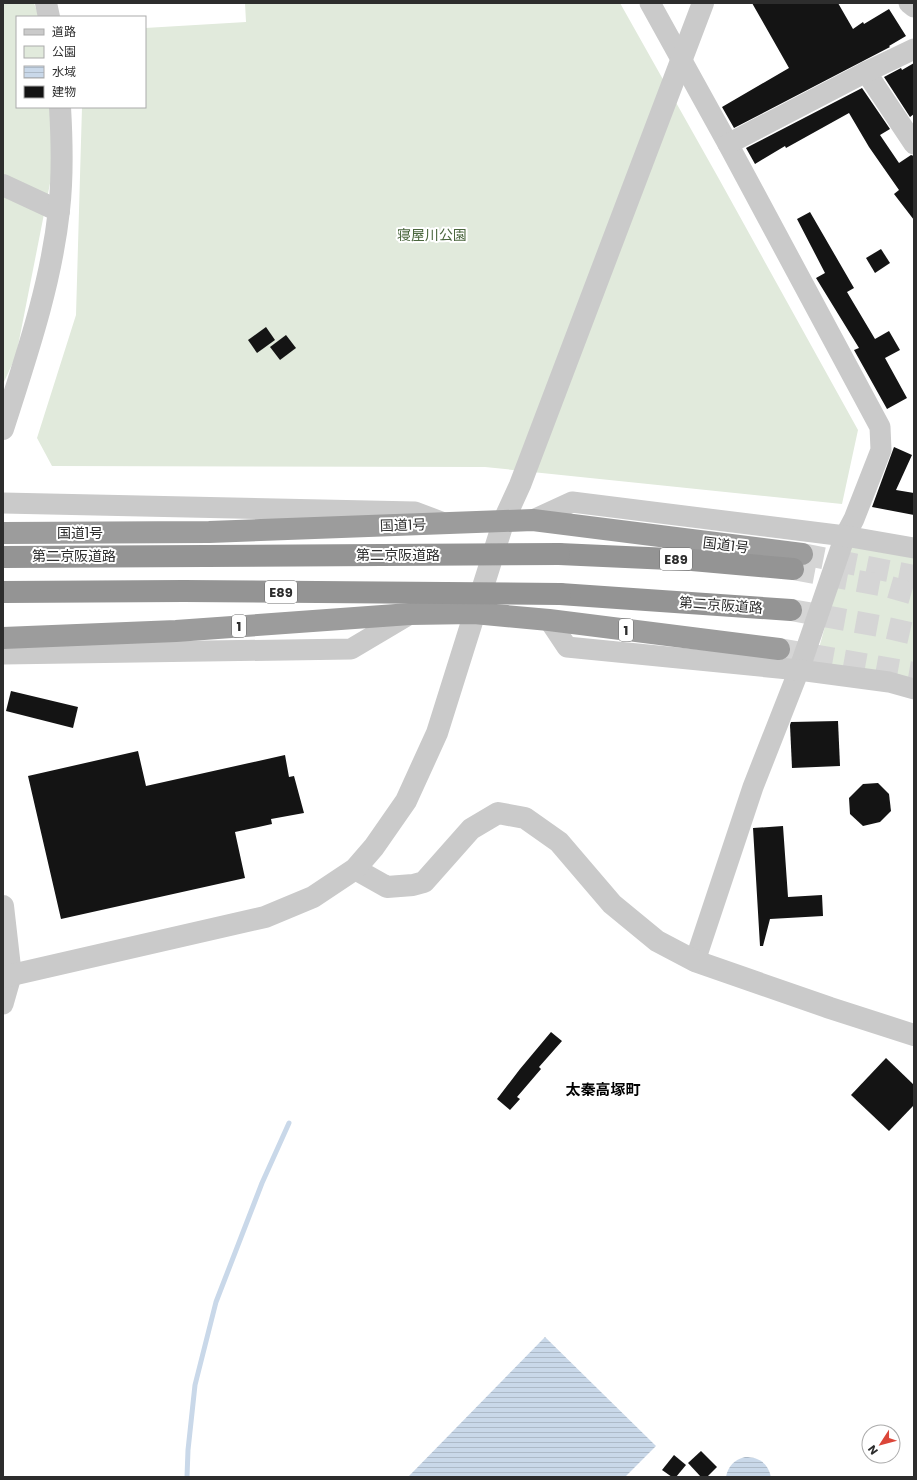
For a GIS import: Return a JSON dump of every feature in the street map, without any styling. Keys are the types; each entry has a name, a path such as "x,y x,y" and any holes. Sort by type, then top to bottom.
{"highway":[{"name":"国道1号","path":"3,533 209,532 533,520 797,562"},
{"name":"第二京阪道路","path":"3,557 559,554 692,560 797,562"},
{"name":"第二京阪道路","path":"3,592 192,591 560,594 791,610"},
{"name":"1","path":"3,638 176,631 410,614 474,613 550,620 778,649"}],"street":[{"path":"46,3 49,16"},
{"path":"650,3 728,144 880,427 881,450 854,519 845,536 799,670 753,787 695,961"},
{"path":"7,977 265,917 313,897 354,869 374,847 406,801 436,733 504,520 525,470 703,3"},
{"path":"909,3 914,7"},
{"path":"728,144 866,72 914,49"},
{"path":"866,72 914,144"},
{"path":"3,429 29,352 39,316 51,261 59,210 62,176 60,108"},
{"path":"3,185 59,210"},
{"path":"533,520 572,502 845,536 914,548"},
{"path":"3,503 415,512 446,524"},
{"path":"3,654 351,649 410,614"},
{"path":"550,620 567,647 799,670 889,682 914,689"},
{"path":"354,869 386,887 413,885 424,882 471,829 498,813 525,818 559,842 612,904 657,941 695,961 830,1008 914,1035"},
{"path":"3,906 7,977 3,1004"}],"green space":[{"path":"3,3 34,3 39,16 16,16 16,108 50,108 56,153 16,356 3,384"},
{"name":"寝屋川公園","path":"245,3 620,3 858,430 842,504 485,467 52,466 37,438 76,315 82,108 146,108 146,28 246,22"},
{"path":"851,533 914,549 914,683 814,666"}],"water":[{"path":"545,1337 656,1446 625,1477 408,1477"},
{"path":"745,1457 755,1458 762,1462 768,1468 771,1477 726,1477 732,1464"}],"building":[{"path":"752,3 838,3 853,29 863,22 864,24 889,9 906,36 889,46 890,47 734,128 722,107 789,68"},
{"path":"914,63 914,114 910,117 884,77 901,68 902,70"},
{"path":"862,88 890,129 880,135 899,163 911,155 914,156 914,220 894,194 899,190 869,147 849,113 786,148 785,146 755,164 746,148"},
{"path":"810,212 854,288 847,292 875,339 889,331 900,350 885,358 907,398 887,409 854,350 859,348 816,278 825,273 797,219"},
{"path":"881,249 890,263 875,273 866,258"},
{"path":"266,327 275,340 257,353 248,340"},
{"path":"286,335 296,348 280,360 270,347"},
{"path":"894,447 912,455 896,490 914,493 914,515 872,507"},
{"path":"11,691 78,707 73,728 6,711"},
{"path":"838,721 840,766 792,768 791,722"},
{"path":"138,751 146,786 285,755 289,777 294,776 304,813 271,819 272,824 235,832 245,878 61,919 28,776"},
{"path":"878,783 889,794 891,811 880,822 863,826 850,814 849,798 863,784"},
{"path":"783,826 788,897 822,895 823,916 770,919 763,946 760,946 753,828"},
{"path":"551,1032 562,1041 539,1067 541,1069 517,1097 520,1099 510,1110 497,1099"},
{"path":"886,1058 914,1085 914,1105 889,1131 851,1095"},
{"path":"701,1451 717,1467 707,1477 701,1477 688,1463"},
{"path":"674,1455 686,1465 676,1477 672,1477 662,1470"}],"waterway":[{"path":"187,1477 188,1450 195,1385 216,1302 262,1183 289,1123"}],"tunnel":[{"path":"802,554 914,576"},
{"path":"793,569 890,587 914,594"},
{"path":"791,610 914,634"},
{"path":"779,649 914,673"}],"district":[{"name":"太秦高塚町","path":"603,1089"}]}
